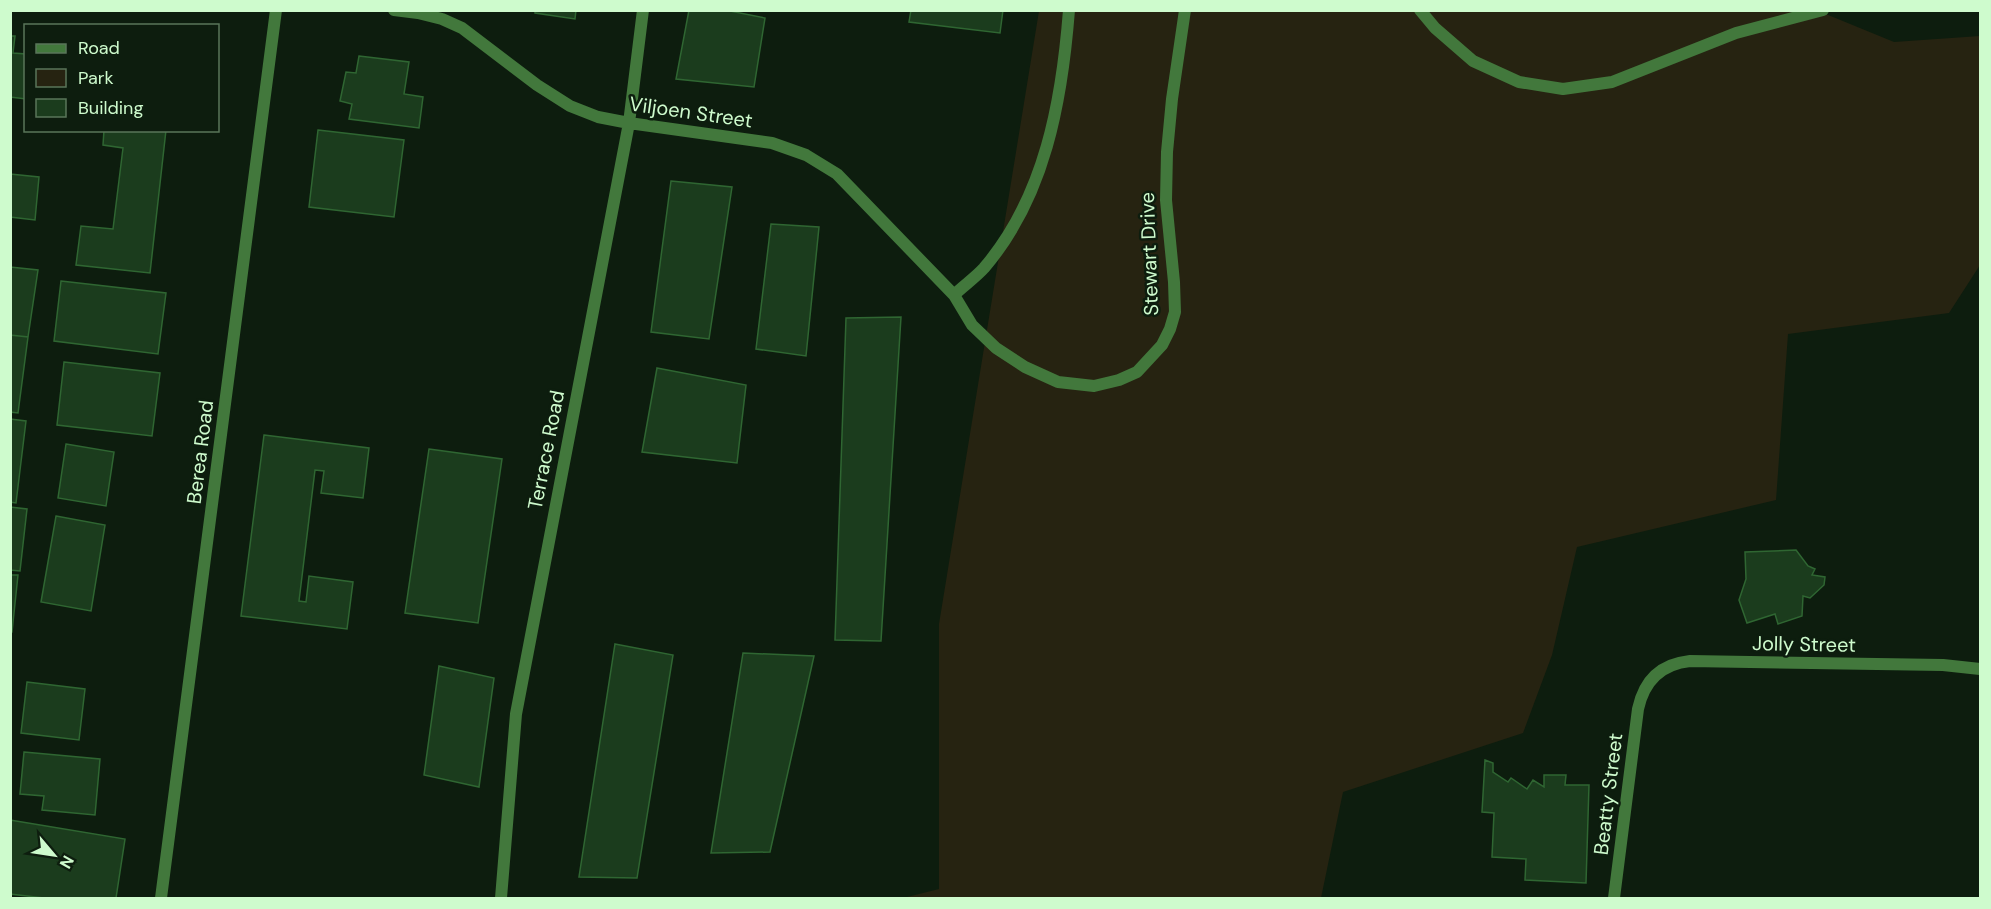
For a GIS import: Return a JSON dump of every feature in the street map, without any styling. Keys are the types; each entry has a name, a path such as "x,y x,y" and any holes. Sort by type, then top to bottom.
{"street":[{"name":"Berea Road","path":"161,898 276,10"},
{"name":"Viljoen Street","path":"394,10 442,19 462,28 537,85 570,106 598,117 772,143 806,155 837,174 954,295"},
{"name":"Terrace Road","path":"501,898 516,714 629,123 643,10"},
{"path":"954,295 982,270 999,249 1017,220 1032,188 1045,154 1055,115 1065,62 1069,10"},
{"name":"Stewart Drive","path":"954,295 972,325 996,348 1025,367 1058,382 1094,386 1119,380 1137,372 1162,345 1175,312 1166,200 1167,152 1185,10"},
{"path":"1420,10 1435,28 1473,61 1519,82 1563,89 1612,82 1736,33 1823,10"},
{"name":"Jolly Street","path":"1641,695 1648,683 1667,667 1677,662 1690,661 1943,665 1980,669"},
{"name":"Beatty Street","path":"1614,898 1641,695"}],"green space":[{"path":"1816,10 1894,42 1980,36 1980,265 1949,313 1788,334 1776,500 1577,547 1552,655 1523,733 1343,792 1321,898 903,898 939,889 939,624 1039,11"}],"building":[{"path":"535,10 576,10 575,19 535,13"},
{"path":"689,10 725,10 765,18 754,87 676,79"},
{"path":"911,10 1003,10 1000,33 909,22"},
{"path":"10,36 15,36 13,53 24,54 24,99 10,97"},
{"path":"359,56 409,62 404,94 423,97 419,128 349,119 352,104 340,101 346,72 356,73"},
{"path":"318,130 404,140 394,217 309,207"},
{"path":"104,132 166,132 150,273 76,265 81,226 113,229 123,148 103,145"},
{"path":"10,174 39,177 35,220 10,217"},
{"path":"671,181 732,187 709,339 651,332"},
{"path":"771,224 819,227 806,356 756,349"},
{"path":"10,267 38,270 28,337 10,335"},
{"path":"61,281 166,293 158,354 54,341"},
{"path":"901,317 881,641 835,640 846,318"},
{"path":"10,335 28,337 18,413 10,412"},
{"path":"64,362 160,373 152,436 57,425"},
{"path":"657,368 746,385 737,463 642,452"},
{"path":"10,419 26,421 16,503 10,502"},
{"path":"264,435 369,448 363,498 321,493 324,471 315,470 299,601 306,602 309,576 353,582 347,629 241,616"},
{"path":"66,444 114,452 106,506 58,498"},
{"path":"429,449 502,459 478,623 405,613"},
{"path":"10,507 27,509 20,571 10,570"},
{"path":"56,516 105,525 91,611 41,602"},
{"path":"1796,550 1808,566 1815,569 1812,575 1825,577 1824,585 1810,598 1803,596 1802,616 1778,624 1775,614 1747,623 1739,600 1746,579 1745,552"},
{"path":"10,575 18,575 12,632 10,632"},
{"path":"615,644 673,655 637,878 579,877"},
{"path":"743,653 814,656 770,852 711,853"},
{"path":"439,666 494,678 479,787 424,775"},
{"path":"27,682 85,689 79,740 21,733"},
{"path":"24,752 100,759 95,815 42,810 44,796 20,794"},
{"path":"1485,760 1493,763 1493,772 1508,782 1511,778 1527,789 1533,780 1544,787 1544,775 1566,775 1565,785 1589,785 1586,883 1525,880 1526,859 1492,857 1494,813 1482,812"},
{"path":"10,820 125,839 116,898 44,898 10,894"}]}
